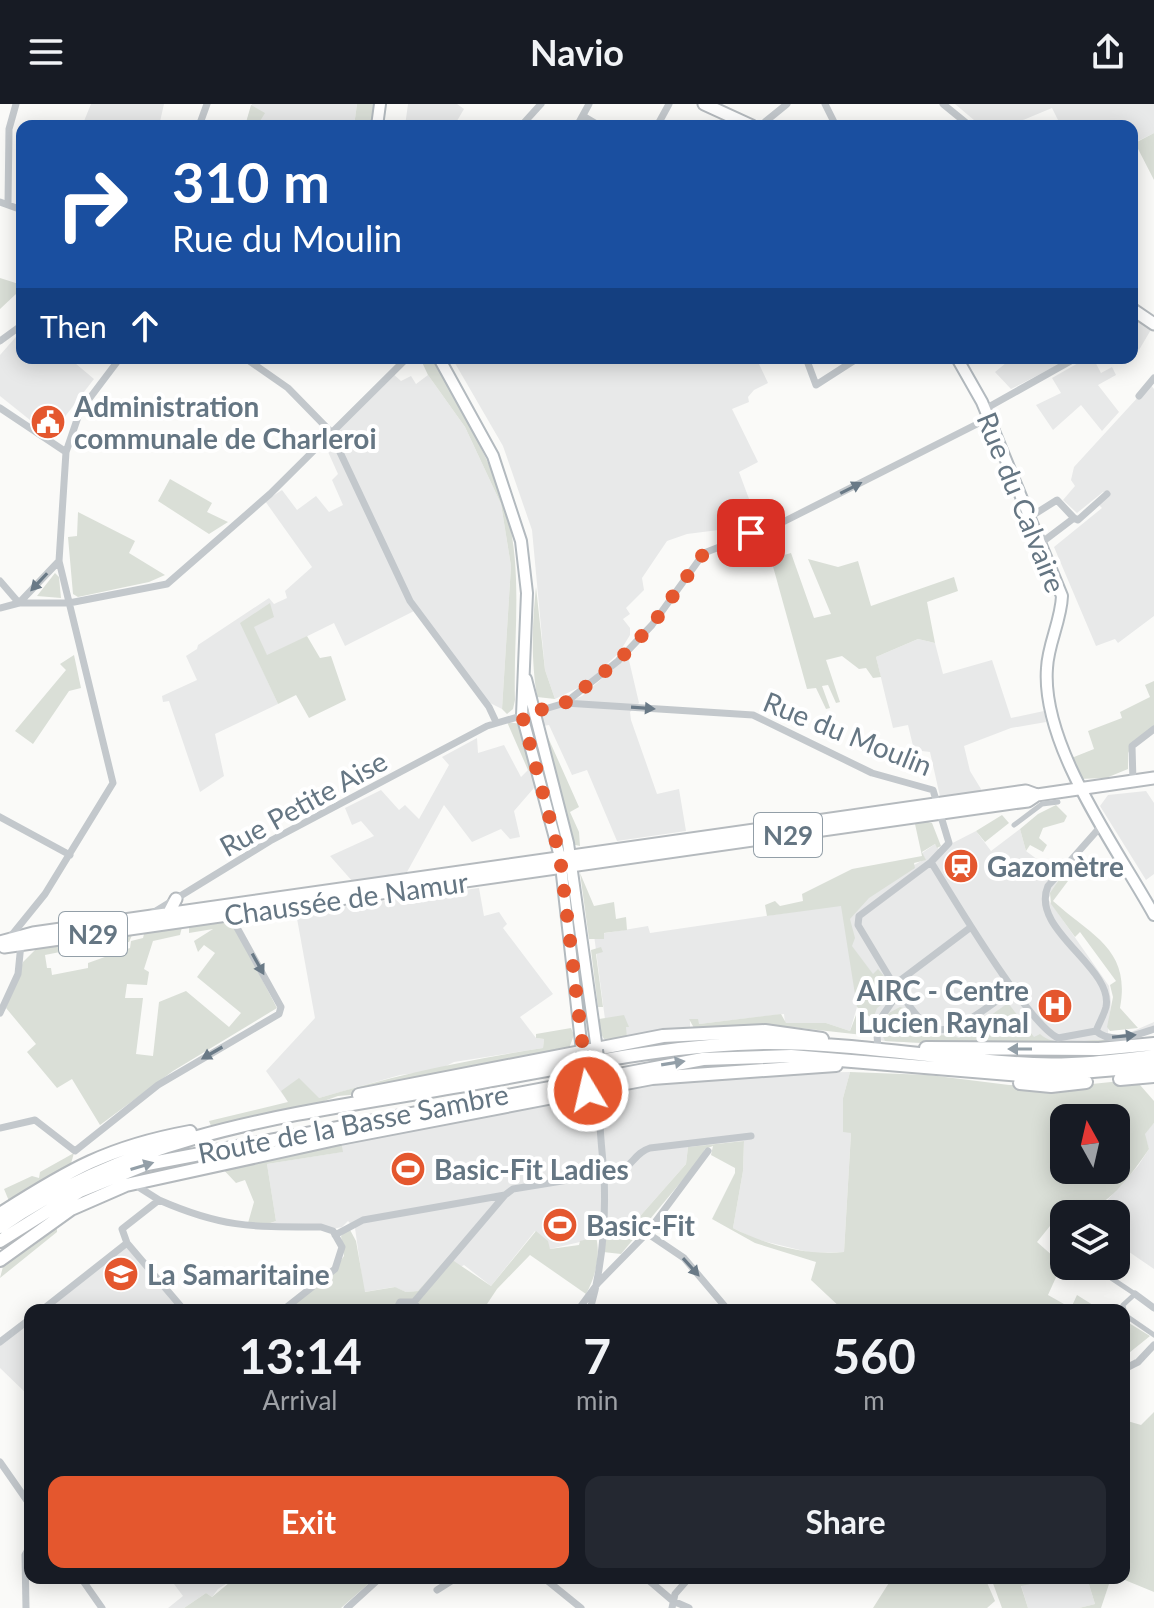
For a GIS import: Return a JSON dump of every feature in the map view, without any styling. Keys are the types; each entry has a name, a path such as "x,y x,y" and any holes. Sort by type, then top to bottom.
{"highway":[{"path":"297,1115 347,1098 663,1036 765,1031 825,1040 834,1047"},
{"name":"Route de la Basse Sambre","path":"0,1227 76,1180 112,1164 221,1130 650,1052 756,1043 878,1047 1038,1065 1154,1056"},
{"path":"894,1050 1099,1049 1154,1044"},
{"name":"Route de la Basse Sambre","path":"0,1241 80,1191 115,1174 177,1157 577,1080 703,1059 791,1056 1032,1076 1154,1066"},
{"path":"0,1260 71,1209 126,1185 245,1157 588,1091 703,1073 868,1064"},
{"path":"903,1066 958,1078 1051,1086 1154,1076"},
{"path":"289,1149 348,1126"},
{"path":"0,1214 92,1159 136,1142 199,1130 221,1130"},
{"path":"177,1157 245,1157"}],"main road":[{"path":"704,104 738,120"},
{"path":"442,364 493,456 521,541 527,593 522,653 527,713 566,861 602,1089"},
{"name":"Rue du Calvaire","path":"960,364 987,413 1062,596 1047,668 1048,702 1071,773 1154,915"},
{"name":"N29","path":"566,861 941,808 1028,801 1037,795 1151,780"},
{"path":"566,861 588,1091"},
{"name":"Chaussée de Namur","path":"124,925 142,918 514,864 566,861"},
{"name":"Chaussée de Namur","path":"2,944 24,933 230,915 435,885 566,861"},
{"name":"N29","path":"435,885 440,880 495,871 514,864"},
{"name":"N29","path":"169,914 176,899"},
{"name":"Chaussée de Namur","path":"124,925 162,920 169,914"}],"street":[{"path":"4,203 9,129 16,104"},
{"path":"526,120 541,104"},
{"path":"581,120 589,104"},
{"path":"761,120 787,104"},
{"path":"945,105 963,120"},
{"path":"583,116 590,120"},
{"path":"0,1013 18,974 24,933 113,783 59,561 66,452 80,411 115,364"},
{"path":"254,364 288,388 330,431 410,601 482,697 496,722"},
{"path":"0,608 19,603 69,603 167,584 270,494 401,364"},
{"path":"808,364 816,385 849,364"},
{"path":"565,703 618,661 652,625 704,553 781,523 987,413 1066,364"},
{"path":"1139,396 1154,378"},
{"path":"0,408 66,452"},
{"path":"1030,517 1057,500 1078,520 1107,494"},
{"path":"1041,543 1074,518"},
{"path":"19,603 59,561"},
{"path":"0,581 19,603"},
{"name":"Rue du Moulin","path":"487,726 565,703 753,715 872,773 933,790 941,808"},
{"name":"Rue Petite Aise","path":"142,918 280,836 487,726"},
{"path":"1133,782 1132,746 1154,729"},
{"path":"1014,825 1042,804 1058,802"},
{"path":"941,808 949,843 931,862 859,916 858,925 894,985 927,1027 938,1032 953,1029 1014,988"},
{"path":"0,817 70,855"},
{"path":"1096,1031 1106,1006 1104,990 1048,915 1044,897 1048,886 1103,824"},
{"path":"931,862 971,927 1050,1034 1058,1038 1096,1031"},
{"path":"0,1128 35,1120 75,1151 158,1085 279,1014 281,1007 230,915"},
{"path":"878,1047 876,1025 892,1002 894,985 971,927"},
{"path":"1096,1031 1103,1037 1128,1038 1154,1029"},
{"path":"592,1304 598,1283 604,1175 598,1113 602,1089"},
{"path":"588,1091 604,1175"},
{"path":"400,1304 403,1300 414,1302 513,1189 623,1171 638,1152 650,1148 751,1136"},
{"path":"582,1304 598,1283 647,1233 708,1151"},
{"path":"140,1188 202,1219 239,1227 321,1227 335,1235 342,1247 335,1269 291,1304"},
{"path":"335,1235 363,1220 505,1195"},
{"path":"159,1200 122,1229 127,1243 179,1304"},
{"path":"647,1233 684,1258 723,1304"},
{"path":"50,1304 127,1243"},
{"path":"1114,1280 1154,1308"},
{"path":"1124,1304 1135,1294"},
{"path":"1130,1318 1154,1335"},
{"path":"0,1342 24,1324"},
{"path":"1130,1366 1154,1345"},
{"path":"0,1462 24,1496"},
{"path":"26,1584 26,1608"},
{"path":"85,1584 102,1608"},
{"path":"347,1608 373,1584"},
{"path":"437,1590 446,1584"},
{"path":"551,1584 581,1608"},
{"path":"652,1584 672,1604 689,1608"},
{"path":"672,1604 685,1584"}],"shaded area":[{"path":"91,104 164,104 160,120 84,120"},
{"path":"252,104 357,104 355,120 247,120"},
{"path":"357,104 375,104 374,120 355,120"},
{"path":"408,104 457,104 464,109 458,120 406,120"},
{"path":"955,104 1154,104 1154,133 1138,141 1138,120 1058,120 1052,108 1023,120 974,120"},
{"path":"251,105 265,113 261,120 247,120"},
{"path":"1154,133 1154,180 1138,149 1138,141"},
{"path":"0,278 16,283 16,294 0,309"},
{"path":"1138,316 1152,328 1138,349"},
{"path":"16,337 16,364 76,364 94,379 50,436 0,396 0,355"},
{"path":"423,364 436,364 490,468 511,530 516,578 515,700 513,709 507,714 502,709 511,566 501,504 465,427"},
{"path":"455,364 759,364 768,383 754,390 748,397 749,402 732,409 758,462 739,472 755,515 766,524 687,534 667,541 642,578 644,590 626,608 630,614 623,619 630,628 630,635 619,653 584,685 555,699 545,670 532,530 503,446"},
{"path":"1005,364 1059,364 1011,389 995,372"},
{"path":"1076,364 1096,364 1101,373 1112,367 1116,375 1098,385 1119,412 1102,431 1081,405 1053,430 1036,405 1061,393 1052,378"},
{"path":"391,372 401,381 411,376 416,384 428,375 465,427 501,504 511,566 502,709 486,701 416,610 345,646 334,623 267,656 253,627 241,623 278,704 215,734 224,776 200,792 169,701 163,702 162,696 197,680 186,656 198,645 269,598 274,604 287,598 285,591 312,567 265,501 282,490 297,510 316,496 329,512 343,505 332,480 338,474 324,443"},
{"path":"1150,384 1154,389 1154,616 1118,643 1115,639 1096,646 1054,547 1102,508 1099,505 1108,495 1103,492 1077,513 1063,500 1075,486 1071,480 1074,467"},
{"path":"170,479 212,503 207,512 228,522 209,534 158,501"},
{"path":"78,512 135,541 129,553 165,575 149,582 78,597 73,594 68,537 77,536"},
{"path":"776,530 784,555 791,553 814,618 831,614 808,559 838,567 858,561 871,606 954,577 958,591 927,602 935,643 918,639 876,657 881,677 873,678 866,668 859,669 842,656 826,660 840,702 836,703 828,685 822,686 830,708 826,709 816,688 807,689 764,534"},
{"path":"55,573 59,577 61,598 37,596"},
{"path":"536,587 545,670 555,699 537,697 533,642"},
{"path":"270,603 274,617 254,627 267,655 307,636 320,658 331,656 346,700 309,718 296,695 278,704 240,623"},
{"path":"918,639 935,643 943,674 992,660 1011,718 1044,711 1046,722 1011,728 964,746 970,771 981,789 979,796 941,801 930,752 914,750 908,725 893,728 876,657"},
{"path":"74,655 81,688 69,691 33,744 15,731 66,670 60,664"},
{"path":"628,656 639,703 630,712 631,720 657,794 679,789 686,831 617,841 587,770 572,775 549,725 543,726 538,715 582,696"},
{"path":"1154,681 1154,728 1133,744 1128,753 1128,769 1106,778 1079,779 1069,759 1094,749 1088,731 1122,718 1120,712 1150,697 1145,685"},
{"path":"538,715 579,807 570,812 579,832 580,846 571,844"},
{"path":"507,722 523,724 536,777 528,770"},
{"path":"477,738 478,753 504,745 521,777 528,770 540,781 514,811 520,837 510,839 501,829 472,842 444,805 407,872 353,882 330,856 374,836 361,821 352,825 345,808 381,790 399,810 405,805 419,819 449,765 442,757"},
{"path":"1146,791 1154,803 1154,874 1146,880 1100,806 1108,795"},
{"path":"1056,805 1067,816 1064,822 1043,828 1039,838 1047,845 1043,852 1030,845 1026,851 1020,829 1038,814"},
{"path":"1002,815 1009,823 985,842 976,831"},
{"path":"924,821 932,823 941,846 937,848 935,844 922,852 926,860 914,863 915,868 869,898 850,919 855,938 852,946 873,974 878,969 889,982 888,1000 877,1008 873,1019 857,1007 841,906 767,916 765,905 775,901 780,906 803,901 802,894 852,869 922,856 915,824"},
{"path":"1020,829 1026,851 1061,877 1048,899 1109,986 1108,1033 1122,1036 1154,1022 1153,1033 1141,1036 1141,1041 1017,1048 885,1041 874,1039 873,1019 857,1007 850,1031 826,1023 785,1023 784,1014 699,1024 690,1020 690,1027 627,1038 606,1027 594,935 648,926 650,933 841,905 925,859 922,853 935,844 939,850 976,831 991,851"},
{"path":"580,873 594,906 614,902 616,919 626,917 627,930 604,933 604,939 589,939"},
{"path":"1061,877 1068,881 1053,901 1094,935 1114,957 1122,988 1120,1008 1138,1028 1110,1031 1107,1027 1113,997 1110,985 1116,981 1080,932 1075,937 1051,904 1050,893"},
{"path":"479,888 484,916 499,912 507,924 503,928 553,994 520,1017 536,1038 544,1039 543,1048 454,1062 438,1070 400,1075 291,1106 266,1071 315,1018 296,913"},
{"path":"231,920 277,1008 173,1071 100,1125 72,1079 57,1088 27,1052 36,1044 6,1008 23,962 36,949 133,933 129,942 99,946 87,953 85,947 45,955 47,968 51,968 52,975 88,968 88,963 130,948 131,941 143,938 145,930 182,927 180,935 153,941 144,969 149,972 147,985 127,984 125,998 143,998 136,1054 153,1056 159,1002 186,991 229,1027 241,1013 197,977 215,953 204,945 198,952 194,941 213,929 189,933 189,927"},
{"path":"601,947 603,952 596,954 603,1007 598,1007 591,950"},
{"path":"1008,1003 1034,1037 1040,1034 1058,1042 1111,1040 1121,1043 1017,1048 885,1041 880,1030 887,1014 900,1007 910,1012 931,1033 959,1038"},
{"path":"781,1014 786,1023 826,1023 850,1031 856,1015 872,1036 791,1027 694,1028 689,1019 698,1019 699,1024"},
{"path":"624,1015 629,1027 626,1027 627,1038 604,1039 598,1029 599,1019"},
{"path":"571,1028 574,1035 568,1051 373,1093 338,1096 296,1111 211,1126 209,1121 288,1102 281,1091 299,1078 319,1098 431,1069 543,1048 544,1039 536,1038 536,1034"},
{"path":"850,1072 843,1098 851,1133 844,1252 812,1253 755,1239 733,1228 743,1171 744,1141 688,1147 686,1164 627,1231 550,1249 535,1231 491,1286 464,1265 418,1291 406,1292 394,1287 364,1292 355,1228 348,1221 342,1227 328,1230 262,1226 276,1221 267,1164 342,1152 341,1141 640,1086 748,1074"},
{"path":"850,1072 929,1075 1009,1085 1063,1087 1140,1079 1140,1085 1154,1101 1154,1123 1145,1134 1149,1149 1130,1176 1130,1104 1050,1104 1050,1184 1123,1184 1105,1200 1050,1200 1050,1226 1037,1242 1050,1253 1050,1280 1055,1280 1048,1295 1064,1304 837,1304 811,1280 816,1262 755,1243 712,1219 735,1173 735,1168 711,1155 713,1146 705,1149 621,1254 603,1252 608,1232 627,1231 686,1164 688,1147 744,1141 743,1171 733,1228 787,1248 844,1252 851,1133 843,1132 843,1098"},
{"path":"1154,1123 1154,1269 1130,1253 1130,1200 1107,1200 1122,1184 1130,1184 1130,1175 1149,1149 1144,1134"},
{"path":"341,1141 343,1152 267,1164 276,1221 262,1226 248,1223 254,1202 245,1180 236,1183 220,1166"},
{"path":"74,1153 70,1167 9,1201 4,1189 32,1176 39,1178 40,1172"},
{"path":"57,1224 57,1232 0,1278 5,1259"},
{"path":"349,1228 356,1241 365,1292 395,1287 406,1292 418,1291 448,1257 491,1286 536,1231 548,1241 550,1249 579,1245 580,1241 596,1237 597,1259 586,1294 530,1255 487,1304 293,1304 335,1269 344,1256 341,1236"},
{"name":"La Samaritaine","path":"126,1246 177,1304 53,1304"},
{"path":"1077,1295 1091,1304 1073,1304"},
{"path":"1130,1324 1150,1336 1130,1352"},
{"path":"24,1326 24,1391 0,1368 0,1344"},
{"path":"1154,1412 1154,1592 1130,1582 1130,1422 1141,1425"},
{"path":"174,1584 226,1584 212,1597 206,1593 184,1608 168,1608 183,1596"},
{"path":"228,1584 368,1584 341,1608 184,1608 206,1593 212,1597"},
{"path":"888,1584 988,1584 995,1601 987,1608 873,1608"},
{"path":"993,1584 1030,1584 1021,1586 1028,1608 1002,1608"},
{"path":"1089,1584 1095,1604 1079,1608 1028,1608 1021,1585"},
{"path":"1089,1584 1109,1584 1101,1608 1079,1608 1095,1604"}],"place":[{"name":"Administration communale de Charleroi","path":"48,422"},
{"name":"Gazomètre","path":"961,866"},
{"name":"AIRC - Centre Lucien Raynal","path":"1055,1006"},
{"name":"Basic-Fit Ladies","path":"408,1169"},
{"name":"Basic-Fit","path":"560,1225"},
{"name":"La Samaritaine","path":"121,1274"}],"route":[{"path":"588,1091 560,857 522,715 565,703 618,661 652,625 704,553 751,533"}]}
